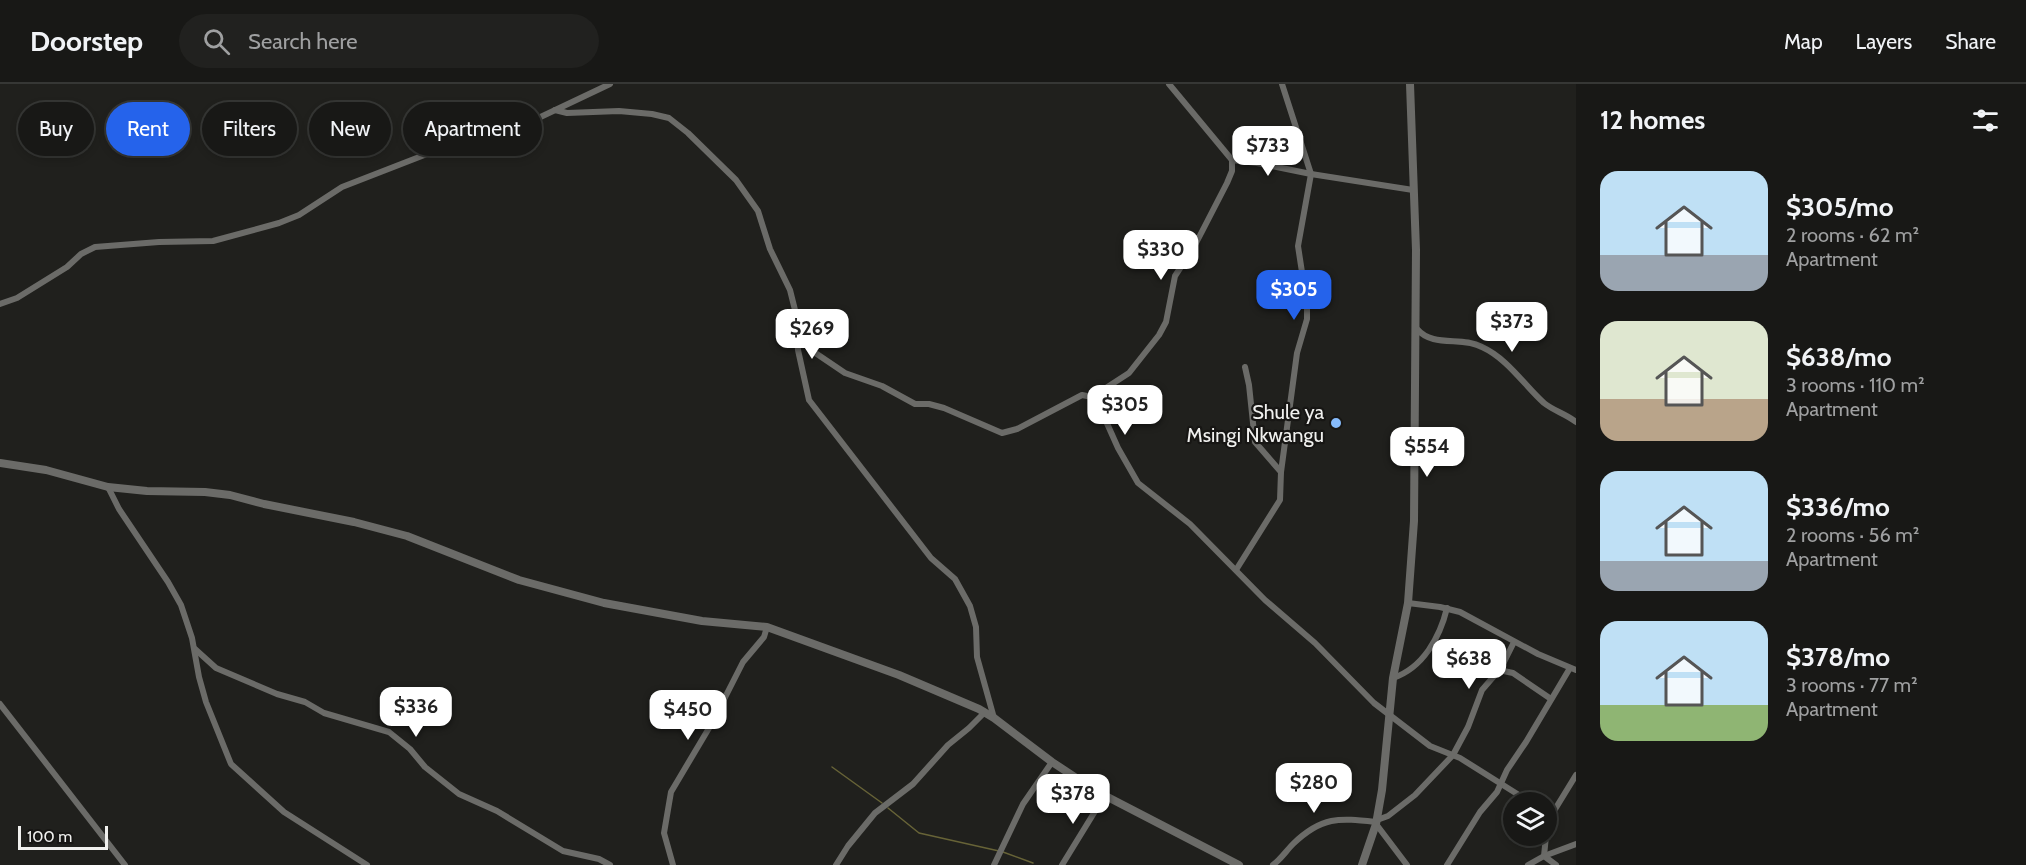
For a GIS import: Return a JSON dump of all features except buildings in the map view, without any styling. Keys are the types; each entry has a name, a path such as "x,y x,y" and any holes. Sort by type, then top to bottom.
{"street":[{"path":"0,304 17,298 67,267 81,254 95,247 213,241 251,232 299,215 342,187 445,147 511,131 610,84"},
{"path":"797,335 811,350 845,373 882,386 915,404 929,404 944,408 1002,433 1017,429 1082,395 1092,396 1129,373 1159,336 1166,322 1175,276 1194,247 1232,171 1232,160 1169,84"},
{"path":"1236,570 1280,500 1281,472 1297,353 1306,319 1307,305 1298,246 1311,174 1282,84"},
{"path":"1362,865 1376,822 1393,678 1408,603 1414,521 1416,250 1408,84"},
{"path":"555,110 567,113 619,111 669,118 736,180 758,211 770,249 790,290 796,314 797,335 809,400 931,558 955,579 965,596 976,627 977,657 994,718"},
{"path":"1232,160 1413,190"},
{"path":"1417,329 1421,335 1430,338 1468,342 1482,346 1503,362 1545,404 1576,423"},
{"path":"1245,367 1252,404 1255,442 1281,472"},
{"path":"1092,396 1097,401 1118,448 1138,483 1190,524 1265,600 1316,643 1374,703 1430,746 1453,755 1515,792"},
{"path":"0,463 46,470 108,487 230,495 354,522 414,538 519,580 604,603 702,621 768,627 899,675 985,712 1052,762 1105,795 1235,864"},
{"path":"108,487 124,518 176,593 190,628 206,702 231,764 284,812 367,865"},
{"path":"1408,603 1447,608 1573,669 1551,699 1501,783 1473,821 1447,865"},
{"path":"1393,678 1413,668 1422,658 1440,631 1447,608"},
{"path":"673,865 664,833 672,792 712,723 742,662 764,637 768,627"},
{"path":"1273,865 1298,840 1324,822 1345,818 1376,822 1388,816 1415,795 1453,755 1468,727 1482,690 1499,670 1515,642"},
{"path":"195,649 216,668 277,694 304,702 324,713 389,732 410,749 425,767 459,794 497,811 563,851 599,859 610,865"},
{"path":"1499,670 1513,673 1551,699"},
{"path":"0,704 125,865"},
{"path":"836,865 848,846 875,813 913,784 948,745 985,712"},
{"path":"993,865 1031,791 1052,762"},
{"path":"1557,806 1576,775"},
{"path":"1062,865 1105,795"},
{"path":"1376,822 1407,865"},
{"path":"1528,865 1544,856 1576,844"},
{"path":"1544,856 1545,846"},
{"path":"1544,856 1556,865"}],"waterway":[{"path":"832,767 882,803"},
{"path":"888,808 919,833 999,851"},
{"path":"1003,852 1033,863"}],"place":[{"name":"Shule ya Msingi Nkwangu","path":"1336,423"}]}
